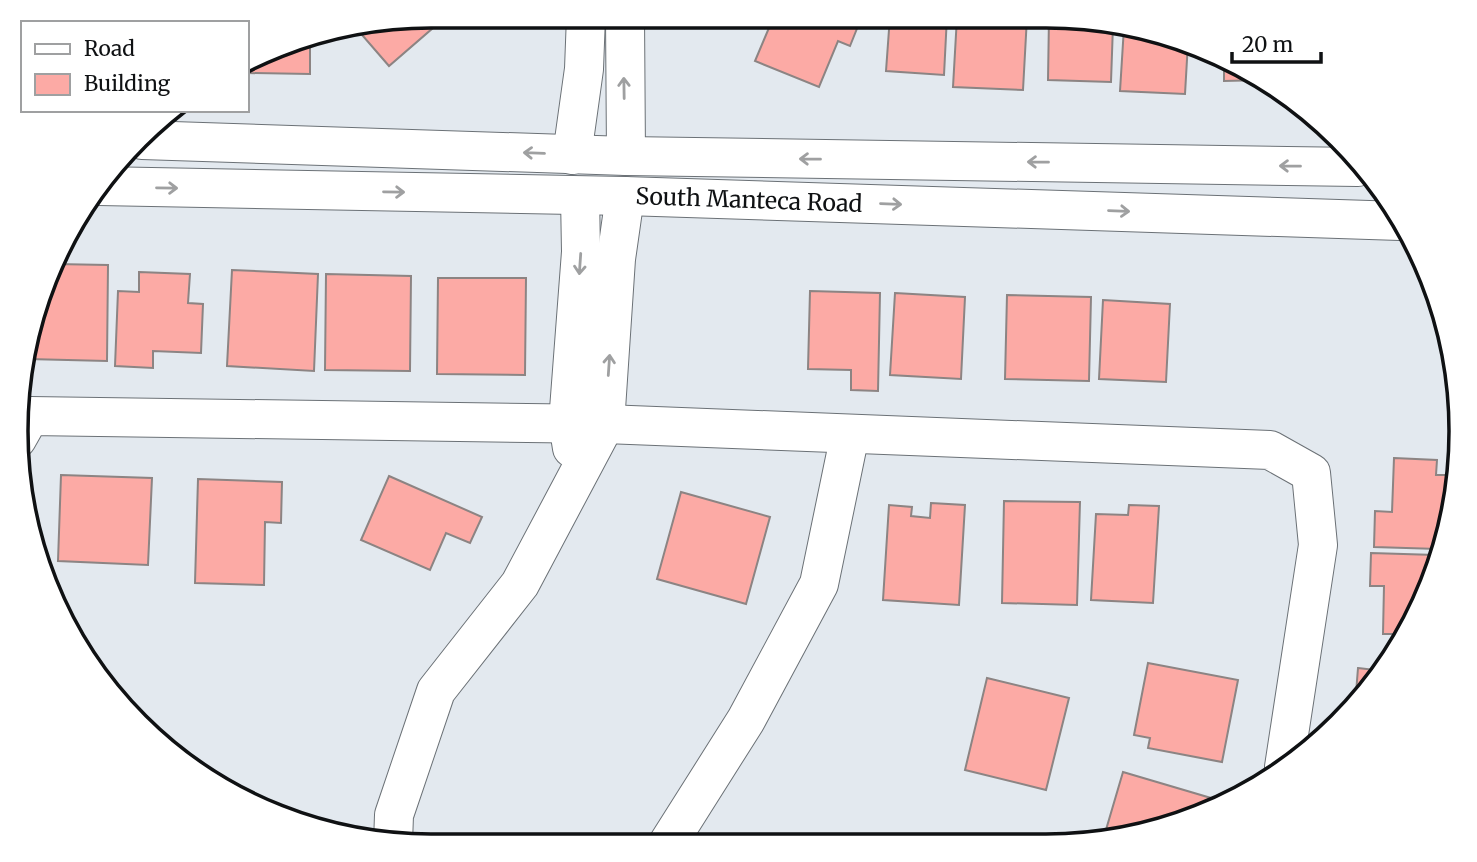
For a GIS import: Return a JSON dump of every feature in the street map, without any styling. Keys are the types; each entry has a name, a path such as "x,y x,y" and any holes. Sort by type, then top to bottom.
{"street":[{"path":"572,155 584,69 586,28"},
{"path":"625,28 626,156"},
{"name":"South Manteca Road","path":"152,140 572,155 1351,167"},
{"name":"South Manteca Road","path":"111,186 625,196 1389,221"},
{"path":"580,196 586,424"},
{"path":"393,832 394,815 436,691 520,584 577,475 625,196"},
{"path":"29,418 30,415 586,424 1270,450 1311,473 1318,545 1286,755"},
{"path":"674,834 746,720 819,584 850,434"}],"building":[{"path":"433,28 389,66 361,34"},
{"path":"769,28 857,28 850,46 838,41 819,87 755,61"},
{"path":"889,28 946,28 944,75 886,71"},
{"path":"956,28 1026,28 1023,90 953,87"},
{"path":"1049,28 1113,34 1111,82 1048,80"},
{"path":"1123,36 1187,54 1185,94 1120,91"},
{"path":"310,47 310,74 248,73 248,72"},
{"path":"1224,70 1245,80 1224,81"},
{"path":"65,264 108,265 107,361 35,359 49,301"},
{"path":"232,270 318,274 314,371 227,366"},
{"path":"139,272 190,274 188,303 203,304 201,353 153,351 153,368 115,366 118,291 139,292"},
{"path":"326,274 411,276 410,371 325,370"},
{"path":"438,278 526,278 525,375 437,374"},
{"path":"810,291 880,293 878,391 851,390 851,370 808,369"},
{"path":"895,293 965,297 961,379 890,375"},
{"path":"1007,295 1091,297 1089,381 1005,379"},
{"path":"1103,300 1170,304 1166,382 1099,379"},
{"path":"1394,458 1437,460 1436,475 1447,475 1431,549 1374,547 1375,511 1392,512"},
{"path":"61,475 152,478 148,565 58,561"},
{"path":"389,476 482,517 470,543 446,533 430,570 361,540"},
{"path":"198,479 282,482 281,523 265,522 264,585 195,583"},
{"path":"681,492 770,517 746,604 657,579"},
{"path":"1004,501 1080,502 1077,605 1002,603"},
{"path":"931,503 965,505 959,605 883,600 889,505 912,507 911,516 930,518"},
{"path":"1129,505 1159,506 1153,603 1091,600 1096,514 1128,515"},
{"path":"1371,553 1430,555 1394,634 1383,634 1384,586 1370,586"},
{"path":"1148,663 1238,680 1222,762 1148,748 1150,738 1134,735"},
{"path":"1358,668 1371,669 1366,676 1356,688"},
{"path":"987,678 1069,698 1046,790 965,770"},
{"path":"1123,772 1211,798 1176,813 1106,830"}]}
